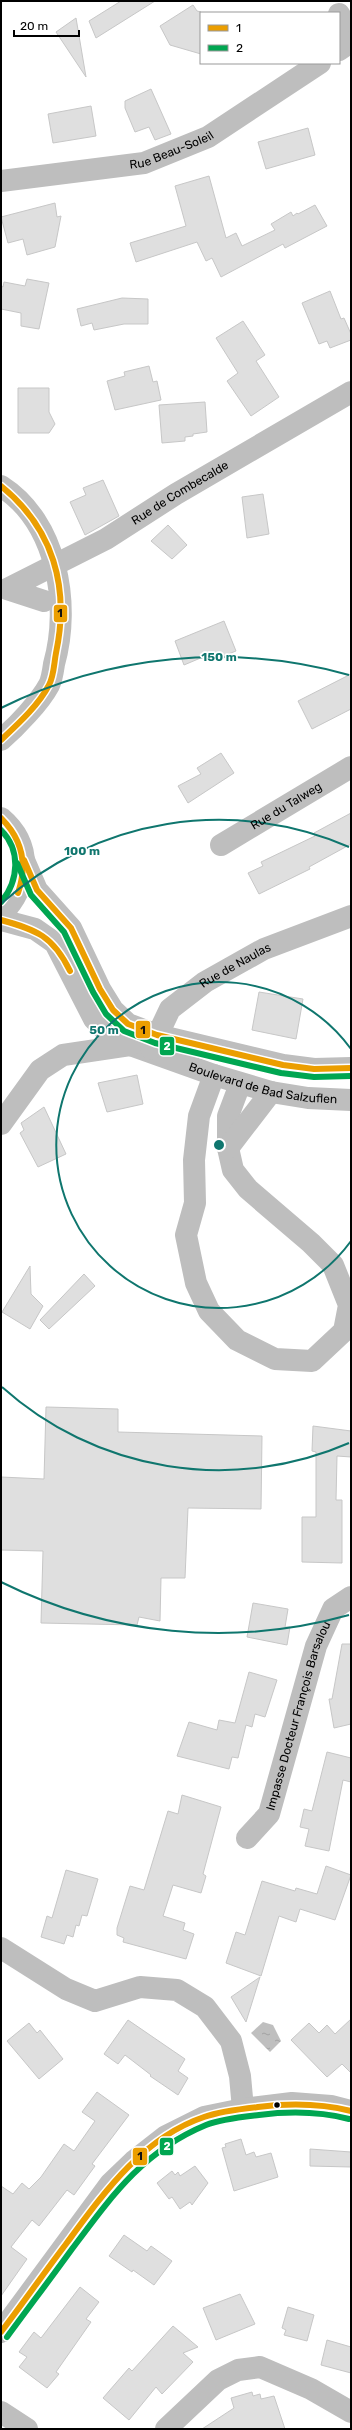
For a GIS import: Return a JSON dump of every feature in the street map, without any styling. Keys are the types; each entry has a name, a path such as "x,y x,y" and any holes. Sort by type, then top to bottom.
{"street":[{"path":"331,1 338,12"},
{"path":"340,15 351,34"},
{"path":"340,49 351,42"},
{"name":"Rue Beau-Soleil","path":"1,181 144,163 208,137 318,64"},
{"name":"Rue de Combecalde","path":"4,589 47,570 106,539 176,494 351,392"},
{"path":"1,486 31,516 46,542 47,570 44,601 46,643 40,681 30,709"},
{"path":"1,505 22,530 47,570 60,596 60,646 49,685 4,738 1,756"},
{"name":"Rue de Combecalde","path":"4,589 44,601"},
{"name":"Rue du Talweg","path":"220,845 351,767"},
{"path":"1,818 9,824 20,841 24,860 22,882 13,903 1,915"},
{"name":"Boulevard de Bad Salzuflen","path":"24,860 37,890 71,928 100,989 113,1010 128,1024 145,1044 314,1069 351,1068"},
{"name":"Rue de Naulas","path":"145,1044 170,1009 205,982 264,949 351,916"},
{"name":"Boulevard de Bad Salzuflen","path":"1,920 35,929 55,943 94,1019 106,1031 145,1044 214,1076 240,1084 271,1092 308,1098 351,1100"},
{"path":"1,1124 40,1070 63,1055 145,1044"},
{"path":"214,1076 199,1116 194,1160 195,1203 186,1235 196,1283 209,1312 237,1340 274,1359 312,1361 344,1331 349,1305 333,1265 311,1243 248,1189 234,1170 228,1148 228,1116 240,1084"},
{"path":"228,1148 271,1092"},
{"name":"Impasse Docteur François Barsalou","path":"247,1838 269,1814 316,1646 333,1609 351,1598"},
{"path":"1,1948 66,1989 95,2001 140,1987 177,1990 205,2007 231,2041 240,2076 243,2109"},
{"path":"1,2332 110,2184 134,2160 166,2136 204,2117 243,2109 292,2103 331,2106 351,2111"},
{"path":"166,2429 176,2422 218,2380 238,2370 260,2367 299,2383 351,2412"},
{"path":"1,2412 27,2429"}],"water":[{"path":"263,2022 273,2025 281,2041 270,2052 251,2033"}],"building":[{"path":"121,1 155,1 96,38 89,21"},
{"path":"193,5 197,11 201,12 200,54 170,45 160,26"},
{"path":"76,18 86,77 56,32"},
{"path":"151,89 171,134 155,140 149,127 135,132 125,108 125,101"},
{"path":"91,106 96,136 53,143 48,114"},
{"path":"308,128 315,155 266,169 258,142"},
{"path":"209,176 226,238 236,233 242,246 275,230 271,224 291,212 293,216 315,205 327,226 285,248 283,244 221,277 212,258 206,261 197,242 136,262 130,243 186,226 175,186"},
{"path":"55,203 57,217 61,216 55,247 27,255 23,239 8,243 1,217"},
{"path":"27,279 49,283 39,329 21,326 21,313 1,309 1,286 3,287 4,282 25,286"},
{"path":"330,291 341,319 344,318 351,334 351,340 330,348 327,341 319,344 302,303"},
{"path":"122,298 148,299 148,324 124,324 94,330 92,323 81,326 77,309"},
{"path":"243,321 265,355 256,361 279,397 251,416 227,381 238,373 216,338"},
{"path":"149,366 153,382 157,381 161,400 115,410 107,381 125,376 124,372"},
{"path":"18,388 49,388 49,412 55,424 49,433 18,433"},
{"path":"205,402 207,432 185,437 185,441 162,443 159,405"},
{"path":"103,480 119,516 85,535 70,502 86,495 83,488"},
{"path":"263,494 269,534 247,538 242,497"},
{"path":"168,525 187,545 172,559 151,541"},
{"path":"224,621 236,651 213,660 210,654 184,665 175,641"},
{"path":"351,674 351,709 312,729 298,701"},
{"path":"221,753 234,773 188,803 178,786 201,774 197,768"},
{"path":"351,813 351,844 309,867 310,869 259,894 248,873 263,866 261,862 315,836 314,833"},
{"path":"259,992 303,999 296,1039 252,1030"},
{"path":"137,1075 143,1104 107,1112 98,1083"},
{"path":"44,1107 66,1154 38,1167 20,1133 24,1130 21,1123"},
{"path":"30,1266 31,1294 43,1306 30,1329 2,1312"},
{"path":"84,1274 95,1286 49,1329 40,1320"},
{"path":"46,1407 118,1409 118,1432 262,1436 261,1509 188,1508 185,1578 161,1578 160,1621 139,1617 137,1625 41,1623 43,1551 1,1550 1,1477 44,1479"},
{"path":"313,1426 351,1431 351,1457 337,1456 336,1500 342,1500 342,1563 302,1562 302,1517 316,1517 316,1452 312,1451"},
{"path":"253,1603 288,1609 285,1627 290,1627 287,1645 247,1637"},
{"path":"342,1644 351,1644 351,1724 334,1728 329,1699 332,1699"},
{"path":"249,1672 277,1680 265,1717 255,1714 252,1727 246,1725 238,1758 232,1757 229,1769 177,1756 189,1722 217,1730 219,1720 235,1723"},
{"path":"327,1752 351,1758 351,1782 343,1780 329,1851 305,1846 309,1829 300,1827 304,1809 312,1811"},
{"path":"182,1795 221,1807 203,1874 206,1876 201,1893 173,1885 163,1916 185,1923 183,1930 194,1934 186,1959 123,1942 124,1938 117,1935 117,1928 130,1886 144,1890 168,1811 178,1814"},
{"path":"326,1866 351,1875 335,1920 300,1909 296,1922 279,1916 261,1976 226,1963 236,1932 245,1935 262,1881 295,1891 296,1888 317,1894"},
{"path":"66,1870 98,1879 87,1916 82,1915 79,1926 76,1925 73,1937 67,1935 64,1944 41,1937 47,1916 52,1918"},
{"path":"260,1977 246,2022 231,1997"},
{"path":"351,2019 351,2073 342,2064 327,2077 291,2040 309,2023 319,2033 327,2025 335,2034"},
{"path":"128,2020 185,2059 178,2071 188,2078 178,2095 150,2076 151,2075 125,2055 118,2064 104,2054"},
{"path":"29,2023 37,2033 40,2030 63,2059 39,2079 7,2041"},
{"path":"97,2092 129,2115 92,2164 95,2166 74,2195 67,2190 39,2226 32,2220 11,2247 27,2259 1,2296 1,2186 13,2194 22,2183 29,2189 41,2177 64,2144 74,2151 95,2121 82,2112"},
{"path":"241,2139 246,2155 254,2152 256,2157 271,2153 278,2177 234,2191 222,2148 226,2147 225,2144"},
{"path":"310,2149 351,2152 351,2167 310,2166"},
{"path":"195,2166 208,2183 192,2205 190,2202 180,2209 172,2197 169,2199 157,2183 172,2171 175,2175 178,2172 180,2176"},
{"path":"124,2235 147,2251 151,2246 172,2261 154,2285 133,2270 132,2272 109,2256"},
{"path":"80,2287 99,2302 86,2319 91,2322 56,2372 59,2374 47,2388 19,2367 27,2357 19,2352 34,2332 41,2338"},
{"path":"240,2294 255,2324 216,2340 203,2308"},
{"path":"288,2307 314,2315 307,2341 284,2335 286,2330 282,2328"},
{"path":"173,2326 198,2347 183,2353 193,2362 162,2394 156,2387 129,2420 103,2398 129,2368 132,2371"},
{"path":"327,2340 351,2347 351,2373 321,2365"},
{"path":"252,2392 253,2396 260,2394 261,2399 274,2396 285,2429 202,2429 234,2408 231,2398"}],"transit line":[{"name":"1","path":"1,486 19,503 34,521 45,540 53,560 61,605 60,629 51,681 39,700 21,721 1,740"},
{"name":"1","path":"1,818 14,834 21,852 23,872 18,893"},
{"name":"2","path":"1,830 12,847 15,856 14,875 11,885 1,902"},
{"name":"1","path":"24,860 37,890 71,928 100,989 113,1010 128,1024 157,1035 283,1065 314,1069 351,1068"},
{"name":"2","path":"17,863 31,895 64,932 93,992 106,1014 124,1031 155,1043 281,1073 314,1077 351,1076"},
{"name":"1","path":"1,920 25,927 43,936 64,959 70,971"},
{"name":"1","path":"1,2332 94,2206 126,2170 143,2153 161,2139 182,2126 204,2117 237,2109 304,2104 327,2106 351,2111"},
{"name":"2","path":"7,2337 86,2230 115,2194 130,2177 164,2148 206,2125 232,2118 293,2112 326,2114 349,2119"}]}
